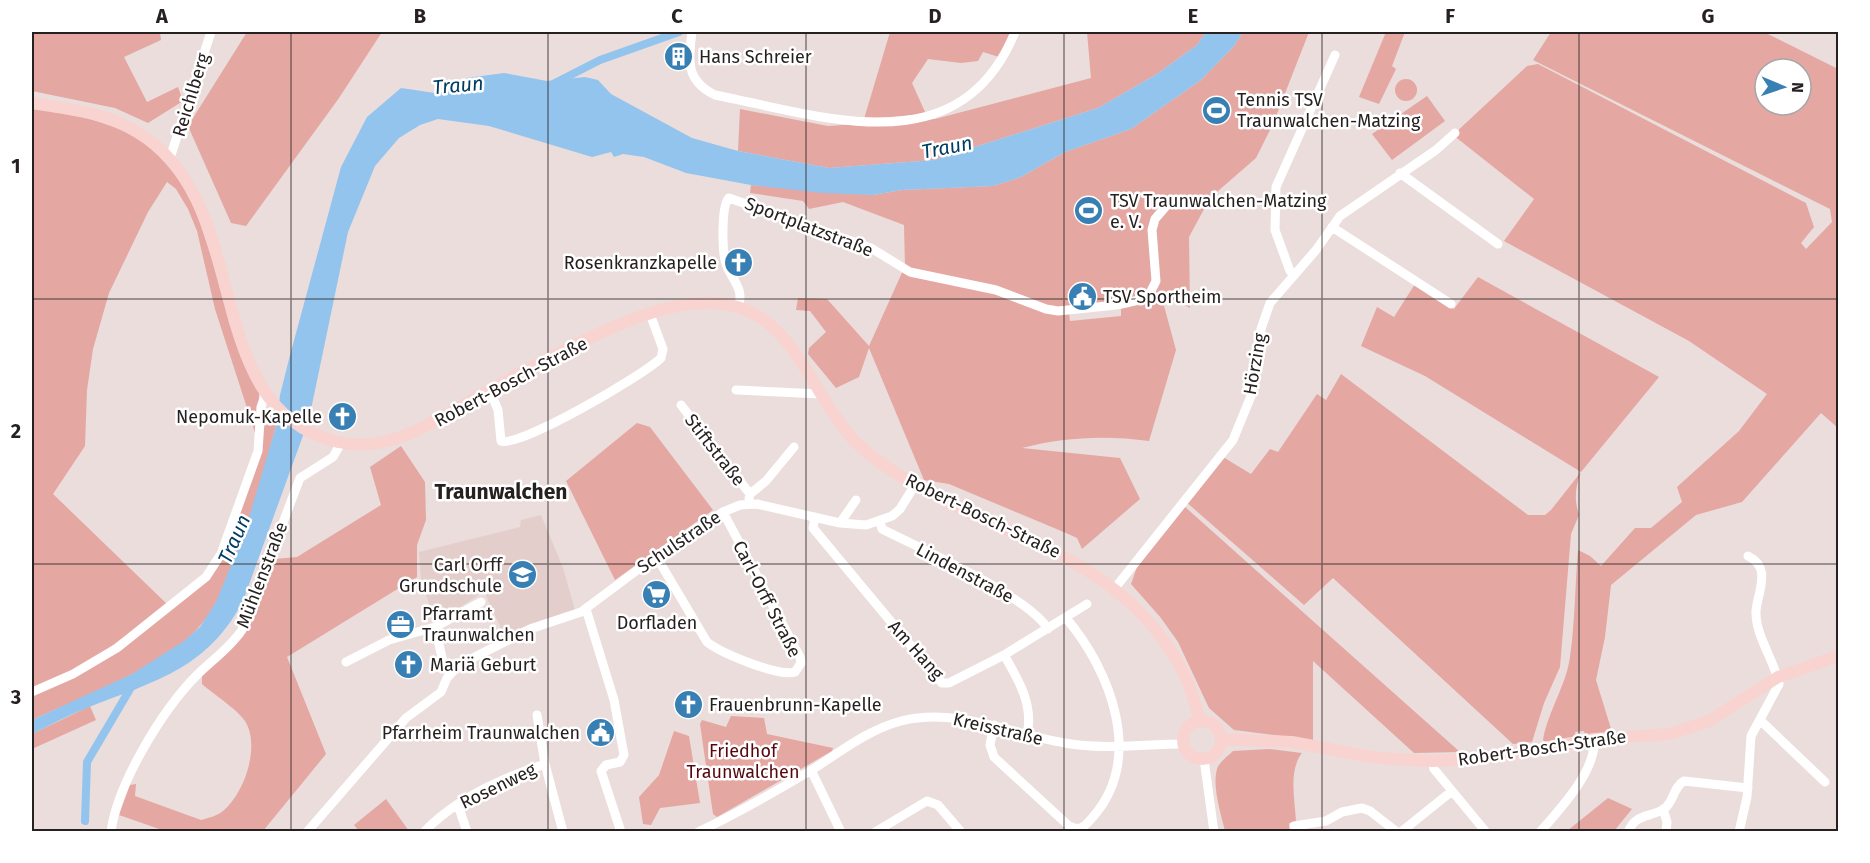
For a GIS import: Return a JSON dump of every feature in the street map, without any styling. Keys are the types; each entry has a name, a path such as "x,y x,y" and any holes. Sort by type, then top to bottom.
{"main road":[{"path":"32,103 109,118 138,132 170,158 202,206 241,343 270,398"},
{"name":"Robert-Bosch-Straße","path":"270,398 297,424 322,437 341,443 374,444 409,435 564,352 650,314 697,303 719,303 738,308 766,321 785,338 836,417 857,444 915,485 975,516 1053,549 1115,588 1144,615 1171,650 1189,683 1199,721"},
{"name":"Robert-Bosch-Straße","path":"1221,739 1292,742 1377,758 1432,761 1488,758 1594,739 1688,730 1720,715 1778,677 1839,656"},
{"path":"1199,721 1214,725 1221,739 1219,750 1204,759 1193,757 1183,744 1185,732 1199,721"}],"street":[{"name":"Reichlberg","path":"170,158 211,32"},
{"path":"692,32 691,74 700,88 729,98 840,122 905,122 921,118 969,98 1007,52 1015,32"},
{"path":"1294,274 1290,271 1275,230 1276,187 1335,55"},
{"name":"Hörzing","path":"1115,588 1221,458 1240,427 1251,396 1261,329 1270,303 1316,250 1340,216 1360,200 1436,150 1455,132"},
{"path":"1400,173 1498,244"},
{"name":"Sportplatzstraße","path":"738,308 741,292 724,254 724,205 729,198 871,248 910,272 996,290 1046,309 1058,311 1117,305 1138,300 1150,293 1156,280 1152,230 1155,219 1167,205"},
{"path":"1332,227 1451,304"},
{"path":"490,391 498,410 501,441 511,442 543,430 657,362 663,354 663,349 650,314"},
{"path":"736,390 821,394"},
{"path":"32,692 97,662 206,577 221,554 258,451 261,407 270,398"},
{"name":"Stiftstraße","path":"681,405 749,499"},
{"name":"Mühlenstraße","path":"111,831 128,777 149,741 183,691 227,650 242,630 300,478 333,457 341,443"},
{"path":"749,499 794,447"},
{"path":"880,522 900,509 915,485"},
{"name":"Schulstraße","path":"450,673 464,662 518,634 586,609 656,556 723,512 749,499 840,523 866,525 880,522"},
{"path":"840,523 856,500"},
{"name":"Carl-Orff Straße","path":"656,556 706,642 718,651 783,673 795,672 800,666 800,657 723,512"},
{"name":"Am Hang","path":"815,518 813,528 942,683 949,683 1004,655 1087,604"},
{"name":"Lindenstraße","path":"880,522 882,529 1017,600 1039,617 1048,629"},
{"path":"1739,831 1748,788 1750,743 1760,720 1778,692 1778,677 1771,665 1756,615 1761,591 1761,567 1757,560 1748,556"},
{"path":"346,662 389,640 435,627 481,602"},
{"path":"586,609 614,700 624,755 620,762 606,765 601,771 621,831"},
{"path":"994,725 990,745 998,763 1075,829 1084,827 1105,800 1117,769 1118,747 1114,707 1106,682 1094,657 1066,618"},
{"path":"307,831 406,718 441,692 450,673 444,666 435,627"},
{"path":"1004,655 1026,700 1030,724 1027,734"},
{"path":"537,715 545,764 563,831"},
{"name":"Kreisstraße","path":"698,831 811,770 862,737 902,721 950,717 994,725 1065,743 1118,747 1183,744"},
{"path":"1760,720 1825,782"},
{"path":"1540,831 1588,769 1594,754 1594,739"},
{"path":"1204,759 1214,831"},
{"path":"1432,761 1434,769 1486,831"},
{"name":"Rosenweg","path":"424,831 458,805 513,776 545,764"},
{"path":"811,770 841,831"},
{"path":"1628,831 1636,818 1664,809 1679,784 1689,780 1748,788"},
{"path":"1295,831 1294,826 1326,821 1342,812 1362,808 1399,831 1452,791"},
{"path":"875,831 927,801 938,805 962,831"},
{"path":"458,805 467,831"},
{"path":"1664,809 1667,822 1666,831"}],"shaded area":[{"name":"Carl Orff Grundschule","path":"541,515 563,568 575,610 530,624 509,634 503,633 484,591 452,613 435,621 421,580 419,552 520,527 521,520"}],"green space":[{"path":"32,32 160,32 161,40 124,57 147,102 178,87 183,101 148,123 115,108 32,91"},
{"path":"247,32 382,32 339,98 246,226 231,223 188,126"},
{"path":"890,32 1013,32 999,57 983,52 978,61 961,63 928,59 912,83 926,114 864,119"},
{"path":"1087,32 1206,32 1197,45 1157,74 1098,108 934,160 829,168 738,151 740,109 828,126 935,119 1091,78"},
{"path":"1243,32 1309,32 1273,124 1256,158 1210,198 1189,237 1190,308 1160,291 1176,350 1149,441 1085,438 1053,441 1022,448 1120,458 1140,499 1082,549 1077,538 1066,533 949,484 924,480 869,348 859,377 836,388 808,354 809,348 826,332 810,311 796,310 798,298 827,299 869,346 905,266 904,225 843,202 809,209 803,201 750,193 751,185 873,195 902,190 993,186 1021,177 1065,152 1131,129 1201,80 1234,46","holes":["1121,309 1121,316 1070,321 1069,313"]},
{"path":"1386,32 1405,32 1392,66 1396,69 1379,104 1359,97"},
{"path":"1551,32 1764,32 1838,69 1838,428 1821,413 1742,502 1696,515 1611,585 1605,637 1596,680 1612,732 1585,735 1584,731 1575,732 1576,737 1545,742 1543,740 1545,729 1565,678 1570,657 1578,550 1590,556 1601,566 1635,528 1651,528 1682,502 1677,487 1739,431 1767,394 1689,341 1504,241 1534,199 1453,135 1527,66 1538,64 1806,203 1814,227 1801,243 1806,249 1832,222 1830,209 1533,60"},
{"path":"1406,79 1414,82 1417,90 1414,98 1406,101 1398,98 1395,90 1398,82"},
{"path":"1427,96 1445,121 1392,160 1372,134"},
{"path":"32,107 73,113 123,130 152,147 190,192 223,293 229,323 259,392 258,442 215,309 197,231 176,189 167,182 148,212 109,293 93,349 87,390 85,446 53,494 168,605 90,662 32,689"},
{"path":"1478,277 1659,377 1581,472 1425,376 1361,346 1377,307 1394,317 1415,284 1454,309"},
{"path":"1341,374 1528,515 1545,515 1581,472 1576,494 1579,515 1571,534 1560,667 1544,703 1532,742 1513,744 1333,578 1304,605 1185,501 1223,457 1251,474 1270,449 1278,452 1317,394 1326,400"},
{"path":"265,407 277,423 255,501 225,585 213,608 199,627 184,641 144,668 32,720 32,694 69,678 198,587 231,535"},
{"path":"637,423 650,427 713,510 615,580 566,481"},
{"path":"401,446 425,482 426,520 417,545 417,577 287,657 326,754 263,831 165,831 119,815 130,785 136,784 135,796 201,820 218,814 231,803 248,769 251,756 250,731 241,716 202,684 202,675 245,632 275,559 297,557 381,505 370,467"},
{"path":"1184,506 1460,752 1414,753 1313,661 1313,740 1234,730 1209,708 1178,642 1161,618 1131,584 1137,567"},
{"path":"90,706 96,720 32,749 32,734"},
{"name":"Friedhof Traunwalchen","path":"731,716 764,718 767,734 833,748 832,751 717,817 713,814 700,724 702,720 726,727"},
{"path":"674,731 689,736 700,803 660,808 651,825 643,824 639,797 659,775"},
{"path":"1269,749 1302,753 1295,768 1294,777 1296,822 1289,823 1290,831 1225,831 1216,792 1218,766 1233,751"},
{"path":"1608,798 1632,809 1614,831 1567,831"},
{"path":"386,799 409,831 359,831 354,825"}],"water":[{"name":"Traun","path":"1206,32 1243,32 1234,46 1201,80 1131,129 1065,152 1021,177 993,186 902,190 873,195 823,193 751,185 686,173 644,157 623,154 614,157 611,152 592,157 489,126 438,119 420,125 399,138 375,166 348,232 309,419 243,601 229,623 214,642 180,668 160,679 78,712 32,734 32,720 132,674 184,641 200,627 216,602 245,531 277,423 280,395 289,359 341,167 367,117 401,88 435,93 444,91 467,78 504,73 547,81 585,77 598,80 611,94 692,138 738,151 829,168 934,160 1098,108 1157,74 1197,45"}],"waterway":[{"path":"553,84 600,60 679,32"},
{"path":"85,821 87,762 133,684"}],"place":[{"name":"Hans Schreier","path":"678,57"},
{"name":"Tennis TSV Traunwalchen-Matzing","path":"1216,110"},
{"name":"TSV Traunwalchen-Matzing e. V.","path":"1089,211"},
{"name":"Rosenkranzkapelle","path":"738,263"},
{"name":"TSV Sportheim","path":"1082,297"},
{"name":"Nepomuk-Kapelle","path":"343,417"},
{"name":"Carl Orff Grundschule","path":"523,575"},
{"name":"Dorfladen","path":"657,594"},
{"name":"Pfarramt Traunwalchen","path":"401,624"},
{"name":"Mariä Geburt","path":"409,665"},
{"name":"Frauenbrunn-Kapelle","path":"688,705"},
{"name":"Pfarrheim Traunwalchen","path":"601,733"}],"district":[{"name":"Traunwalchen","path":"501,492"}]}
